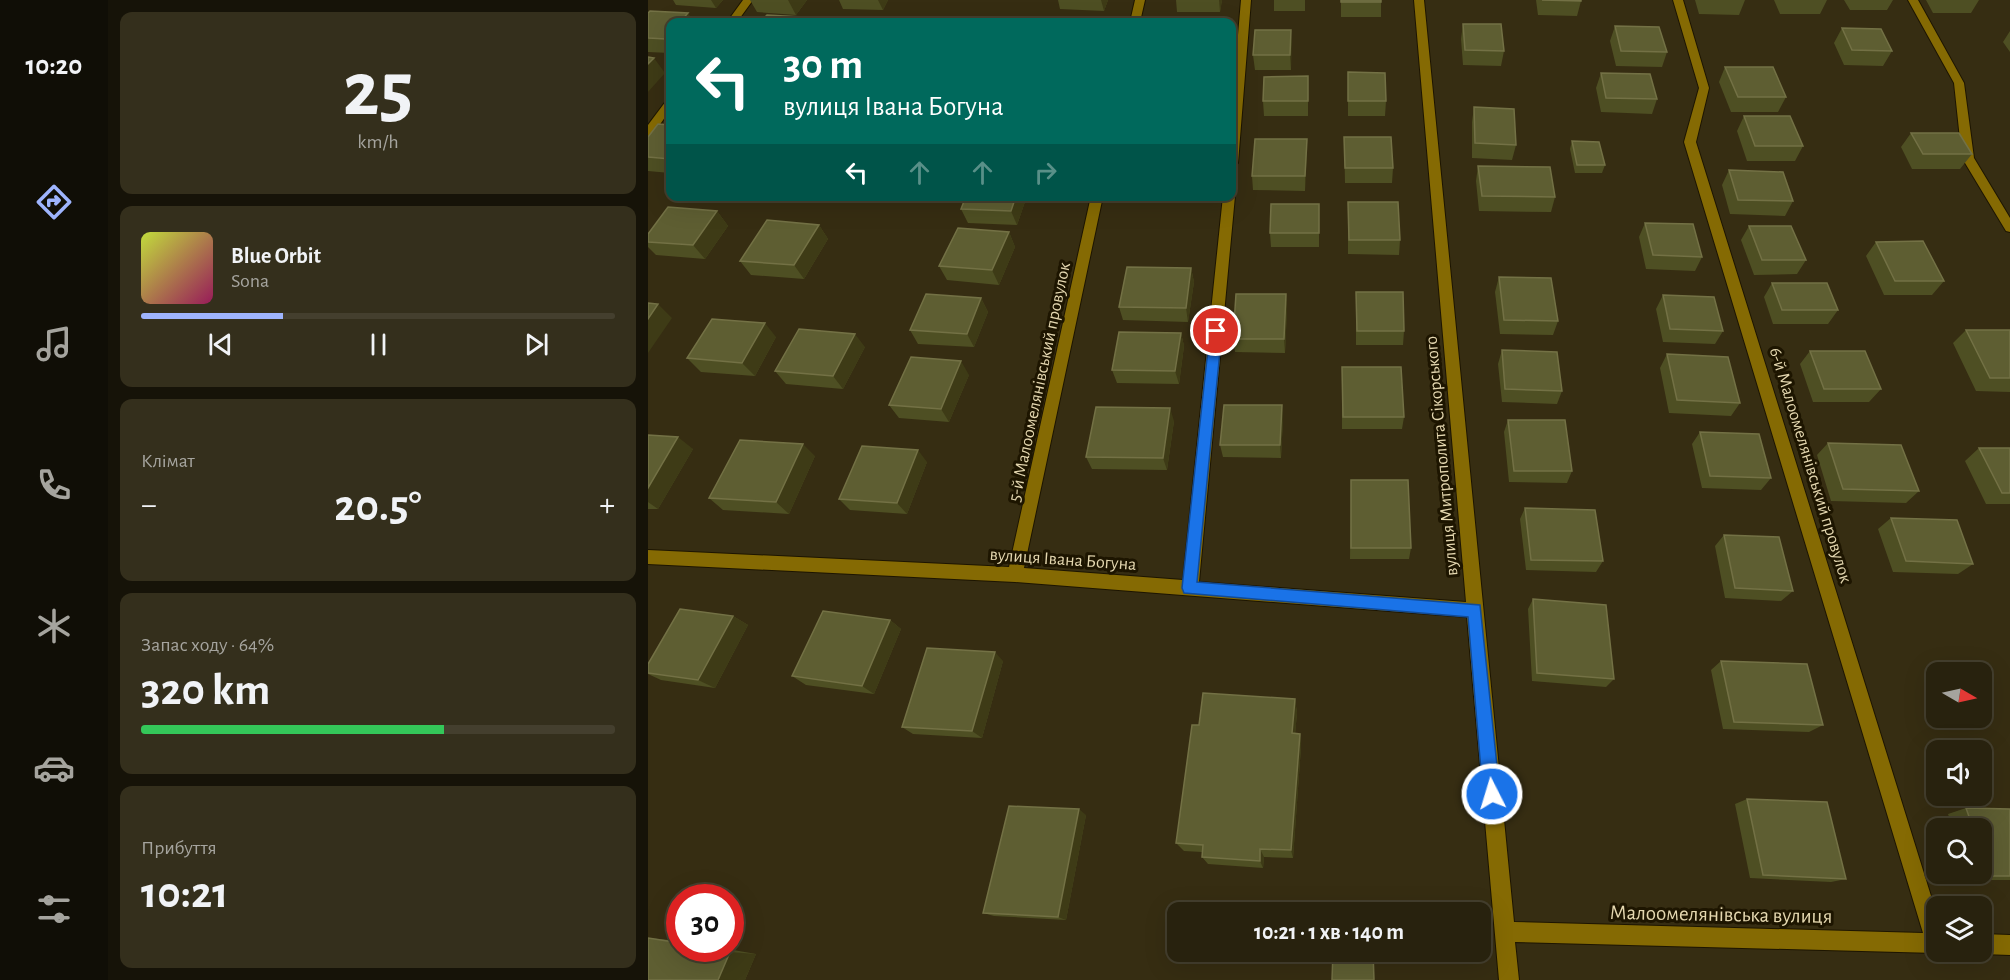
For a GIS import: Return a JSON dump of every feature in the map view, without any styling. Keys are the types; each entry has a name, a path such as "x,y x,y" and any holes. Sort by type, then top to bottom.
{"street":[{"path":"735,18 748,0"},
{"path":"1136,18 1140,0"},
{"path":"1236,116 1246,0"},
{"name":"вулиця Митрополита Сікорського","path":"1419,0 1509,980"},
{"name":"6-й Малоомелянівський провулок","path":"1678,0 1704,88 1690,142 1926,909"},
{"path":"1913,0 1959,83 1968,158 2010,228"},
{"path":"648,133 666,108"},
{"name":"5-й Малоомелянівський провулок","path":"1016,575 1096,201"},
{"path":"1190,588 1228,201"},
{"name":"вулиця Івана Богуна","path":"648,557 1016,575 1475,610"},
{"name":"Малоомелянівська вулиця","path":"1504,932 1926,942"},
{"path":"1992,944 2010,945"}],"building":[{"path":"1341,0 1381,0 1381,2 1341,2"},
{"path":"650,11 688,13 684,18 666,18 666,39 648,38 648,13"},
{"path":"767,15 801,17 800,18 764,18"},
{"path":"1463,24 1501,24 1504,51 1465,50"},
{"path":"1615,26 1659,27 1667,52 1621,51"},
{"path":"1842,28 1881,29 1892,51 1852,50"},
{"path":"1255,30 1291,30 1290,55 1253,55"},
{"path":"1725,67 1773,67 1786,97 1738,97"},
{"path":"1348,72 1385,73 1386,101 1348,101"},
{"path":"1601,73 1650,74 1657,99 1606,98"},
{"path":"1308,76 1308,101 1263,101 1264,77"},
{"path":"1474,107 1514,109 1516,145 1475,143"},
{"path":"1744,116 1790,116 1803,146 1755,146"},
{"path":"658,124 666,125 666,159 648,157 648,137"},
{"path":"1911,133 1959,133 1972,154 1923,154"},
{"path":"1344,137 1391,137 1393,168 1345,168"},
{"path":"1255,139 1307,139 1305,176 1252,176"},
{"path":"1572,141 1599,142 1605,165 1577,165"},
{"path":"1478,166 1550,167 1555,197 1482,196"},
{"path":"1729,170 1783,172 1793,201 1738,200"},
{"path":"964,201 1014,201 1011,211 961,209"},
{"path":"1348,202 1398,202 1400,240 1349,240"},
{"path":"1271,204 1319,204 1319,233 1270,233"},
{"path":"668,207 717,211 693,245 648,242 648,234"},
{"path":"767,220 819,225 794,265 740,261"},
{"path":"1645,223 1693,224 1702,257 1653,255"},
{"path":"1749,226 1791,226 1806,260 1762,260"},
{"path":"958,228 1009,232 992,270 939,266"},
{"path":"1923,241 1944,281 1895,281 1876,242"},
{"path":"1127,267 1191,268 1186,308 1119,307"},
{"path":"1499,277 1551,278 1558,321 1504,320"},
{"path":"1772,283 1827,283 1838,310 1782,310"},
{"path":"1356,292 1403,292 1404,331 1357,331"},
{"path":"926,294 981,298 967,334 910,330"},
{"path":"1236,294 1286,294 1284,339 1233,339"},
{"path":"1663,295 1714,297 1723,331 1670,329"},
{"path":"648,303 658,304 648,319"},
{"path":"712,319 765,323 742,363 687,358"},
{"path":"799,329 855,334 833,376 775,371"},
{"path":"1966,330 2010,330 2010,378 1990,378"},
{"path":"1119,332 1181,333 1175,371 1112,370"},
{"path":"1502,350 1557,352 1562,391 1505,389"},
{"path":"1810,351 1865,351 1881,389 1824,389"},
{"path":"1667,354 1728,357 1740,403 1677,400"},
{"path":"911,357 961,361 941,409 889,405"},
{"path":"1342,367 1401,367 1404,417 1343,417"},
{"path":"1224,405 1282,405 1280,445 1220,445"},
{"path":"1096,407 1170,408 1163,458 1086,457"},
{"path":"1508,420 1565,420 1572,471 1514,471"},
{"path":"1700,432 1759,434 1771,478 1710,476"},
{"path":"648,435 678,437 648,488"},
{"path":"740,440 803,444 776,502 709,498"},
{"path":"1828,443 1901,445 1919,491 1843,489"},
{"path":"862,446 918,450 897,503 839,499"},
{"path":"1979,448 2010,448 2010,493 2002,493"},
{"path":"1351,480 1408,480 1411,548 1351,548"},
{"path":"1525,508 1595,510 1603,561 1531,560"},
{"path":"1891,518 1957,520 1973,564 1906,561"},
{"path":"1724,535 1779,537 1793,591 1735,588"},
{"path":"1533,599 1606,605 1614,679 1537,673"},
{"path":"680,609 733,616 698,680 648,673 648,664"},
{"path":"823,611 890,620 862,686 792,676"},
{"path":"927,648 995,652 972,731 902,727"},
{"path":"1721,661 1807,664 1823,725 1734,722"},
{"path":"1203,693 1295,699 1292,733 1300,734 1291,850 1260,849 1260,861 1202,857 1203,845 1176,843 1192,725 1199,725"},
{"path":"1747,799 1827,802 1846,879 1763,875"},
{"path":"1009,806 1079,809 1058,917 983,913"},
{"path":"1966,808 2010,809 2010,876 1992,876 1992,818 1970,818"},
{"path":"648,938 666,941 666,962 726,962 718,980 648,980"},
{"path":"1333,962 1373,962 1374,980 1332,980"}],"route":[{"path":"1216,331 1190,588 1475,610 1492,794"}]}
